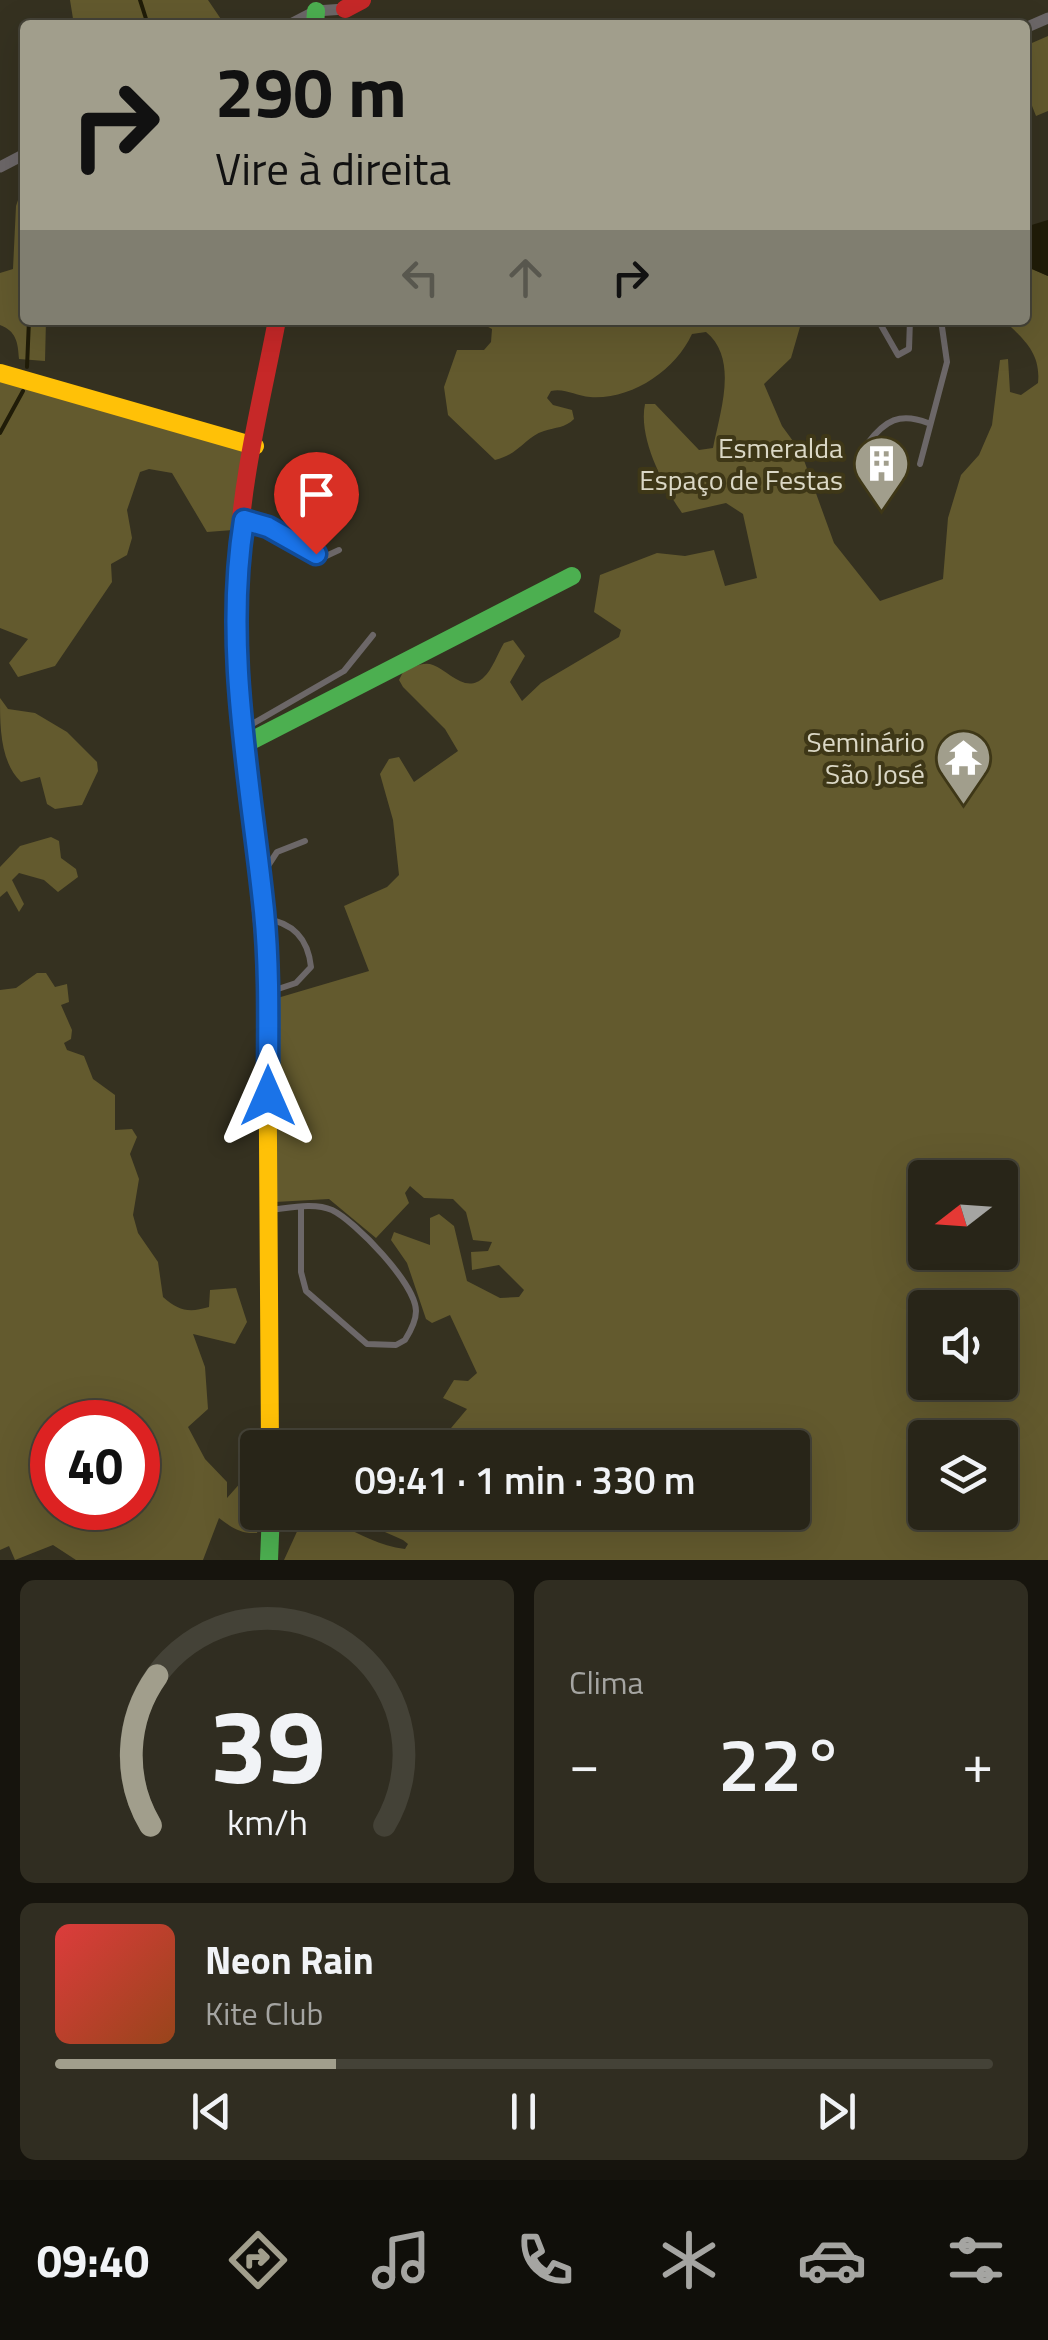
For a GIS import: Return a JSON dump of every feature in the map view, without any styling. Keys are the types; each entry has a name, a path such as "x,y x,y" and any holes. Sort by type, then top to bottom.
{"street":[{"path":"318,9 354,4"},
{"path":"270,1430 268,993 244,736 238,557 275,325"},
{"path":"0,374 254,446"},
{"path":"244,736 572,576"},
{"path":"270,1560 271,1530"}],"lane":[{"path":"881,325 898,355 909,349 910,325"},
{"path":"920,464 947,362 942,325"},
{"path":"867,444 888,420 910,416 928,423"},
{"path":"244,520 268,527 324,557 339,550"},
{"path":"244,736 344,671 373,635"},
{"path":"260,878 276,852 304,841"},
{"path":"264,918 292,927 303,938 311,967 296,983 268,993"},
{"path":"267,1210 301,1207 328,1208 346,1218 395,1269 416,1310 406,1340 396,1345 367,1344 306,1291 301,1272 301,1207"}],"shaded area":[{"path":"70,0 208,0 222,20 73,20"},
{"path":"1048,36 1048,111 1036,116 1030,101 1030,44"},
{"path":"20,194 20,325 46,325 45,361 19,359 15,338 0,325 0,273 13,269"},
{"path":"1048,220 1048,276 1030,268 1030,225"},
{"path":"1030,268 1048,276 1048,1560 284,1560 298,1530 351,1530 405,1549 408,1544 403,1540 380,1530 810,1530 810,1430 449,1430 467,1409 443,1398 454,1380 468,1381 477,1373 450,1315 432,1323 426,1319 407,1263 391,1240 394,1232 430,1245 430,1218 439,1214 454,1226 467,1281 500,1298 519,1297 524,1290 499,1265 472,1270 471,1252 488,1251 492,1242 473,1240 466,1212 453,1199 424,1198 410,1186 405,1193 409,1203 376,1238 329,1199 275,1202 274,999 369,971 344,906 387,887 399,875 393,820 380,774 389,759 399,757 414,782 458,751 445,729 403,687 399,680 403,672 429,664 471,684 484,677 504,643 513,640 525,656 510,682 522,701 541,683 619,637 621,630 594,612 600,575 657,553 685,556 714,550 725,586 757,578 743,514 726,503 682,513 660,475 645,431 645,404 655,404 699,450 713,448 725,371 716,343 706,332 692,334 663,371 621,394 590,397 551,391 547,398 553,405 572,410 574,419 537,434 511,454 495,460 448,415 444,387 457,350 484,350 491,342 492,329 484,325 801,325 791,358 764,384 782,426 801,452 834,543 880,601 943,579 948,518 961,475 979,455 992,425 1000,360 1008,359 1010,392 1021,395 1038,383 1034,355 1009,325 1030,325"},
{"path":"0,379 237,446 247,455 233,530 207,532 172,473 149,469 140,472 127,510 132,538 127,555 111,564 112,582 55,666 18,677 9,663 28,639 0,628"},
{"path":"0,698 8,709 35,713 67,732 97,762 98,771 82,805 55,809 47,804 40,777 21,782 14,774 3,743"},
{"path":"51,837 59,841 61,858 76,869 78,877 58,892 44,880 19,873 12,880 24,904 19,912 7,891 0,897 0,867 20,846"},
{"path":"37,973 46,973 55,987 67,984 69,1002 61,1005 72,1030 71,1039 64,1043 67,1050 84,1056 93,1079 115,1095 115,1130 132,1129 137,1137 130,1154 139,1179 133,1215 138,1233 158,1262 163,1297 184,1310 196,1310 209,1307 210,1290 236,1288 247,1322 235,1344 193,1334 205,1367 208,1409 188,1427 205,1459 227,1482 227,1498 240,1483 240,1530 258,1530 241,1531 219,1518 203,1560 76,1560 53,1545 15,1560 9,1546 0,1550 0,990 16,988"}],"waterway":[{"path":"140,0 146,20"},
{"path":"27,367 29,325"},
{"path":"0,433 23,391"}],"traffic: fast":[{"path":"315,20 316,11"},
{"path":"245,744 572,576"},
{"path":"269,1560 270,1530"}],"traffic: slow":[{"path":"0,373 255,446"},
{"path":"267,986 270,1430"}],"traffic: jam":[{"path":"345,9 362,0"},
{"path":"267,986 237,614 240,530 248,469 276,325"}],"place":[{"name":"Esmeralda Espaço de Festas","path":"882,513"},
{"name":"Seminário São José","path":"964,807"}],"route":[{"path":"268,1096 264,918 238,683 238,557 244,520 268,527 316,554"}]}
